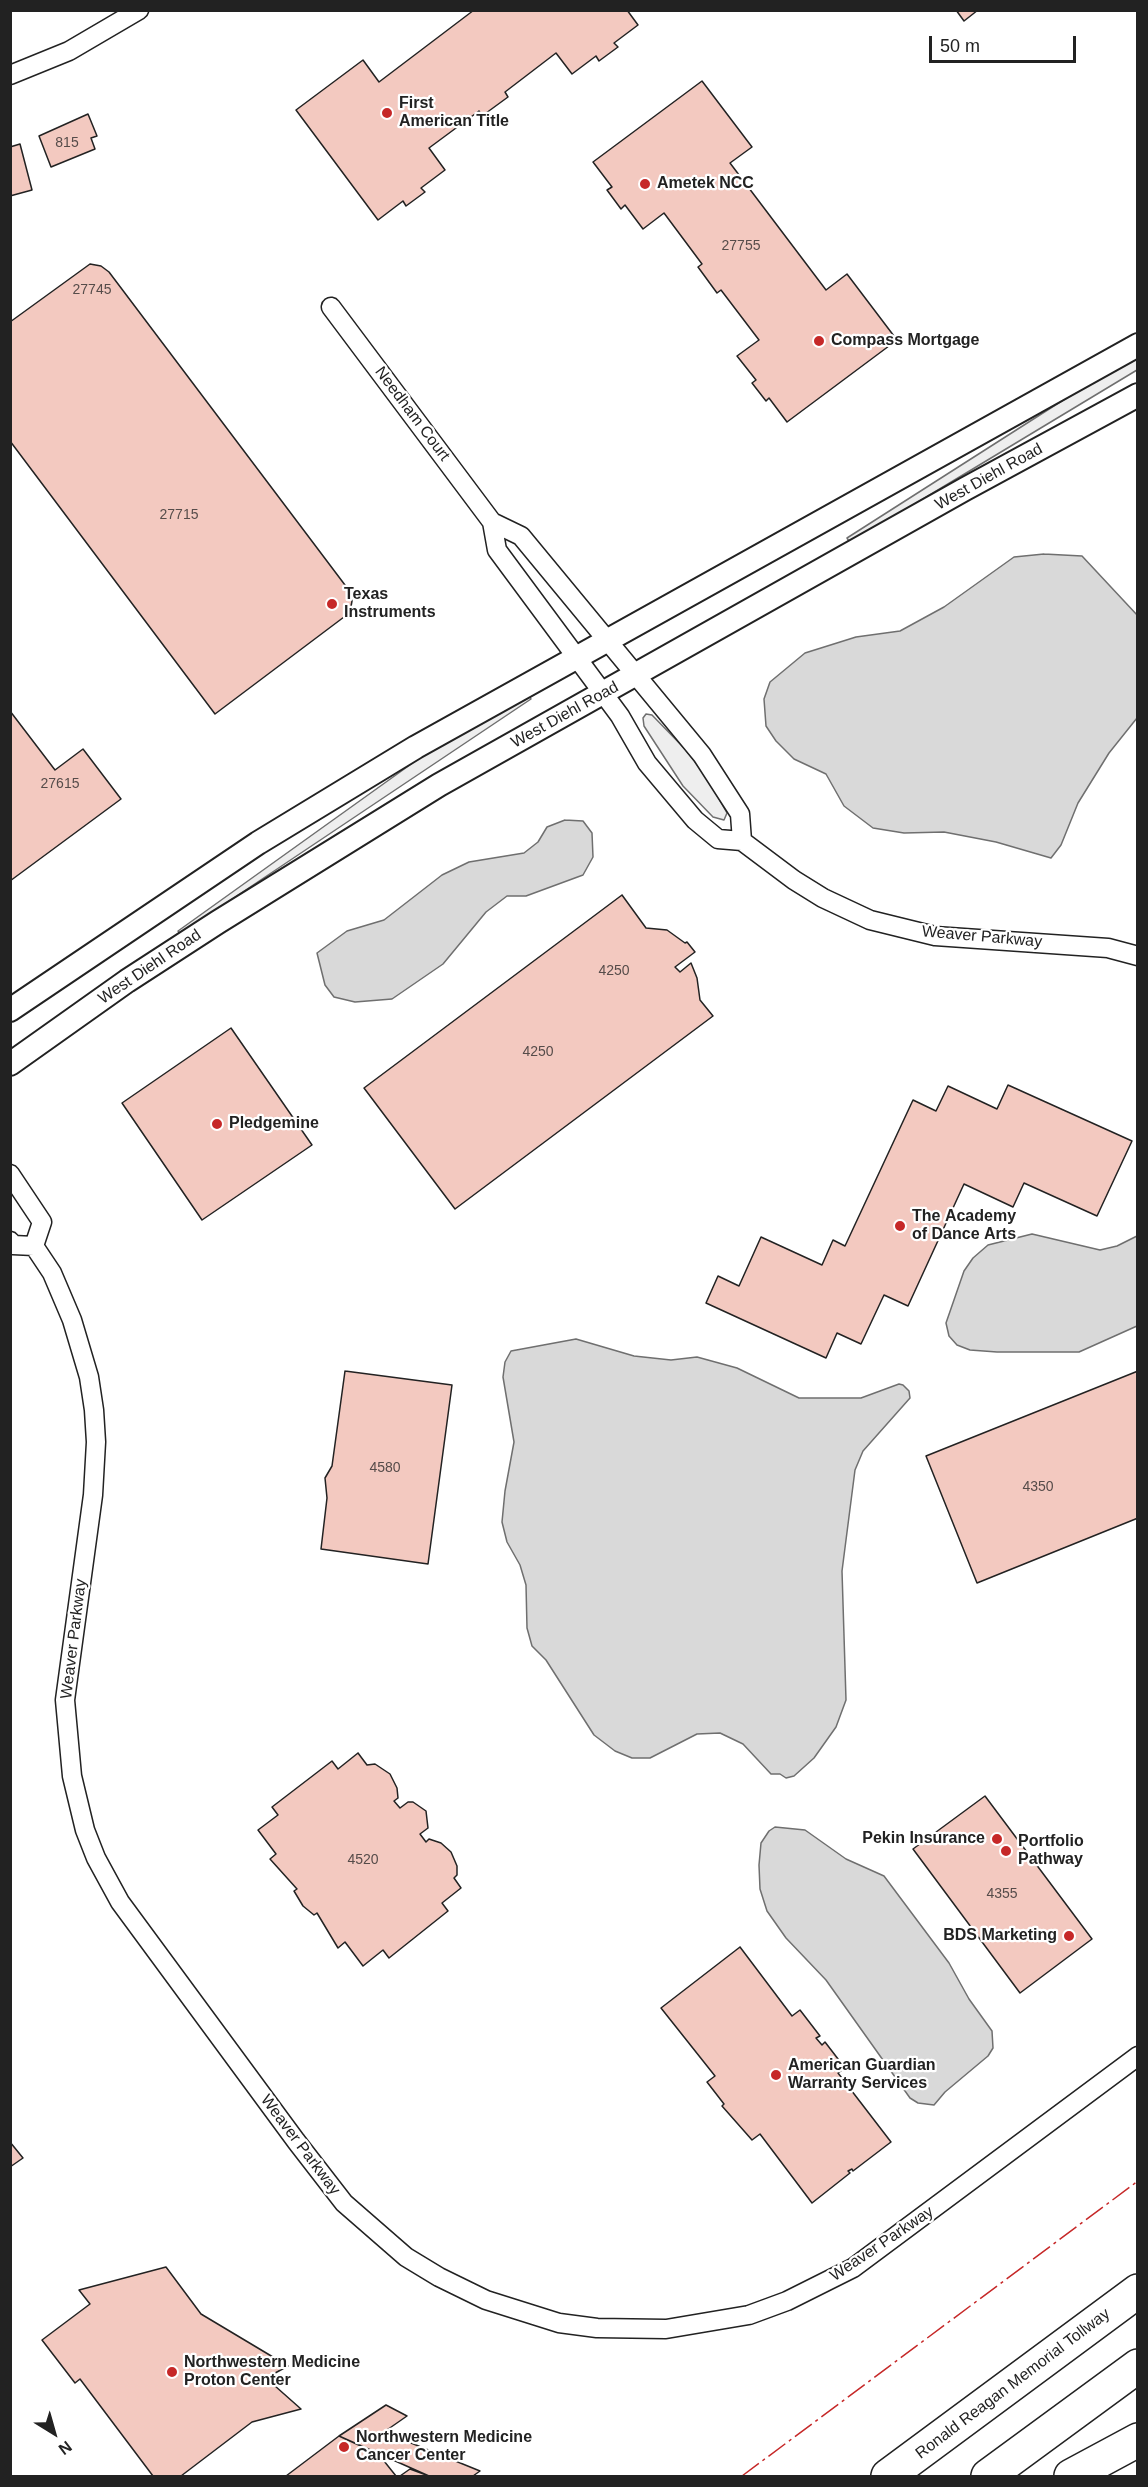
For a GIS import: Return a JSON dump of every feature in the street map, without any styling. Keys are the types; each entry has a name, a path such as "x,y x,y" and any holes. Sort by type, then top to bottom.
{"highway":[{"path":"1038,2365 1137,2269"},
{"name":"Ronald Reagan Memorial Tollway","path":"888,2476 1137,2291"},
{"path":"988,2476 1137,2366"},
{"path":"1071,2476 1137,2440"}],"street":[{"path":"10,75 69,51 139,10"},
{"name":"Needham Court","path":"331,306 492,522 497,550 604,693"},
{"path":"10,1010 258,843 416,747 577,659 889,481 1137,345"},
{"name":"West Diehl Road","path":"10,1064 127,981 309,864 439,785 965,489 1137,395"},
{"name":"Needham Court","path":"492,522 520,536 636,675"},
{"path":"636,675 660,708 702,755 740,814 742,841"},
{"name":"Weaver Parkway","path":"604,693 647,764 695,820 718,839 742,841 813,892 870,920 935,936 1108,948 1137,956"},
{"path":"10,1174 42,1222 34,1246 13,1245 10,1241"},
{"name":"Weaver Parkway","path":"34,1246 52,1273 72,1320 89,1377 94,1410 96,1442 93,1495 65,1700 72,1776 85,1830 96,1858 120,1902 289,2131 344,2203 406,2257 439,2277 486,2300 559,2323 597,2328 666,2329 749,2315 788,2301 853,2268 1137,2056"}],"shaded area":[{"path":"1137,357 1137,370 850,543 847,538 1104,374"},
{"path":"1044,554 1082,556 1138,616 1137,718 1109,753 1078,803 1061,845 1051,858 996,842 944,832 904,833 873,828 844,806 826,774 794,759 776,741 766,726 764,699 770,682 805,653 856,637 900,631 944,607 1014,557"},
{"path":"529,695 531,699 180,934 178,931 421,757"},
{"path":"646,714 652,715 685,749 706,776 727,813 724,820 713,817 683,786 644,726 643,718"},
{"path":"565,820 583,821 592,833 593,857 583,875 526,896 507,896 486,912 443,964 392,999 355,1002 334,997 325,985 317,953 347,931 384,920 442,875 469,862 524,853 538,842 547,827"},
{"path":"1032,1234 1100,1250 1117,1246 1137,1236 1137,1326 1079,1352 997,1352 970,1350 957,1345 949,1336 946,1323 964,1271 973,1258 988,1245"},
{"path":"576,1339 634,1356 671,1360 697,1357 737,1368 799,1398 861,1398 899,1384 909,1391 910,1398 863,1451 855,1470 842,1571 846,1700 836,1727 814,1758 794,1776 786,1778 780,1774 771,1774 743,1744 720,1733 697,1734 650,1758 632,1758 615,1751 594,1735 546,1660 532,1646 527,1628 526,1585 520,1565 507,1542 502,1522 514,1442 503,1377 505,1362 511,1351"},
{"path":"775,1827 805,1830 846,1859 884,1876 949,1963 969,1999 992,2031 993,2048 988,2056 945,2092 934,2105 918,2103 910,2098 826,1980 786,1938 767,1911 760,1889 761,1843 769,1831"}],"building":[{"name":"First American Title","path":"474,10 627,10 638,25 614,43 618,47 599,61 596,56 572,74 556,53 505,92 508,97 482,116 479,111 429,148 445,170 421,188 425,192 406,206 403,201 378,220 296,110 363,60 379,82"},
{"path":"956,10 978,10 964,21"},
{"path":"702,81 752,147 730,163 826,290 847,274 897,340 787,422 769,398 766,401 752,383 756,380 737,356 759,340 721,290 717,293 698,267 702,264 664,213 643,229 625,205 621,209 607,190 612,187 593,162"},
{"path":"88,114 97,136 91,138 95,149 51,167 39,136"},
{"path":"20,144 32,190 10,196 10,147"},
{"path":"90,264 101,266 109,272 348,589 352,601 350,612 344,617 215,714 10,441 10,322"},
{"path":"10,711 55,770 83,749 121,799 10,881"},
{"path":"622,895 646,928 667,930 685,943 687,942 695,952 675,967 680,972 691,963 697,978 700,1000 713,1016 455,1209 364,1088"},
{"name":"Pledgemine","path":"231,1028 312,1145 202,1220 122,1103"},
{"name":"The Academy of Dance Arts","path":"1008,1085 1132,1141 1097,1216 1024,1183 1013,1207 964,1184 908,1306 884,1295 861,1344 837,1333 826,1358 706,1303 718,1276 739,1286 761,1237 822,1265 833,1240 845,1246 913,1100 936,1111 948,1086 997,1109"},
{"path":"345,1371 452,1385 428,1564 321,1549 327,1498 325,1478 332,1466"},
{"path":"1138,1371 1138,1518 977,1583 926,1456"},
{"path":"358,1753 367,1765 375,1764 390,1774 397,1788 398,1798 394,1801 400,1808 408,1802 413,1802 426,1811 428,1828 420,1834 426,1842 429,1839 441,1843 451,1852 457,1866 457,1875 454,1878 461,1888 442,1903 448,1911 389,1958 383,1950 363,1966 345,1942 338,1948 317,1913 314,1915 303,1906 294,1891 297,1889 270,1859 276,1854 258,1830 278,1815 272,1807 332,1761 338,1769"},
{"path":"985,1796 1092,1939 1020,1993 913,1849"},
{"name":"American Guardian Warranty Services","path":"740,1947 792,2016 800,2010 820,2036 816,2038 822,2045 825,2042 845,2068 838,2073 891,2142 853,2171 852,2169 848,2171 850,2173 812,2203 760,2134 752,2140 722,2106 724,2104 707,2082 715,2076 661,2008"},
{"path":"10,2142 23,2158 10,2167"},
{"name":"Northwestern Medicine Proton Center","path":"166,2267 201,2314 288,2366 266,2378 301,2409 252,2422 181,2476 153,2476 80,2379 75,2383 42,2340 90,2304 79,2290"},
{"path":"386,2405 407,2416 384,2432 480,2471 473,2476 429,2476 339,2436"},
{"name":"Northwestern Medicine Cancer Center","path":"339,2436 387,2458 384,2461 396,2476 286,2476"},
{"name":"Northwestern Medicine Cancer Center","path":"410,2469 429,2476 400,2476"}],"power":[{"path":"742,2476 1138,2181"}],"place":[{"name":"First American Title","path":"387,113"},
{"name":"Ametek NCC","path":"645,184"},
{"name":"Compass Mortgage","path":"819,341"},
{"name":"Texas Instruments","path":"332,604"},
{"name":"Pledgemine","path":"217,1124"},
{"name":"The Academy of Dance Arts","path":"900,1226"},
{"name":"Pekin Insurance","path":"997,1839"},
{"name":"Portfolio Pathway","path":"1006,1851"},
{"name":"BDS Marketing","path":"1069,1936"},
{"name":"American Guardian Warranty Services","path":"776,2075"},
{"name":"Northwestern Medicine Proton Center","path":"172,2372"},
{"name":"Northwestern Medicine Cancer Center","path":"344,2447"}]}
